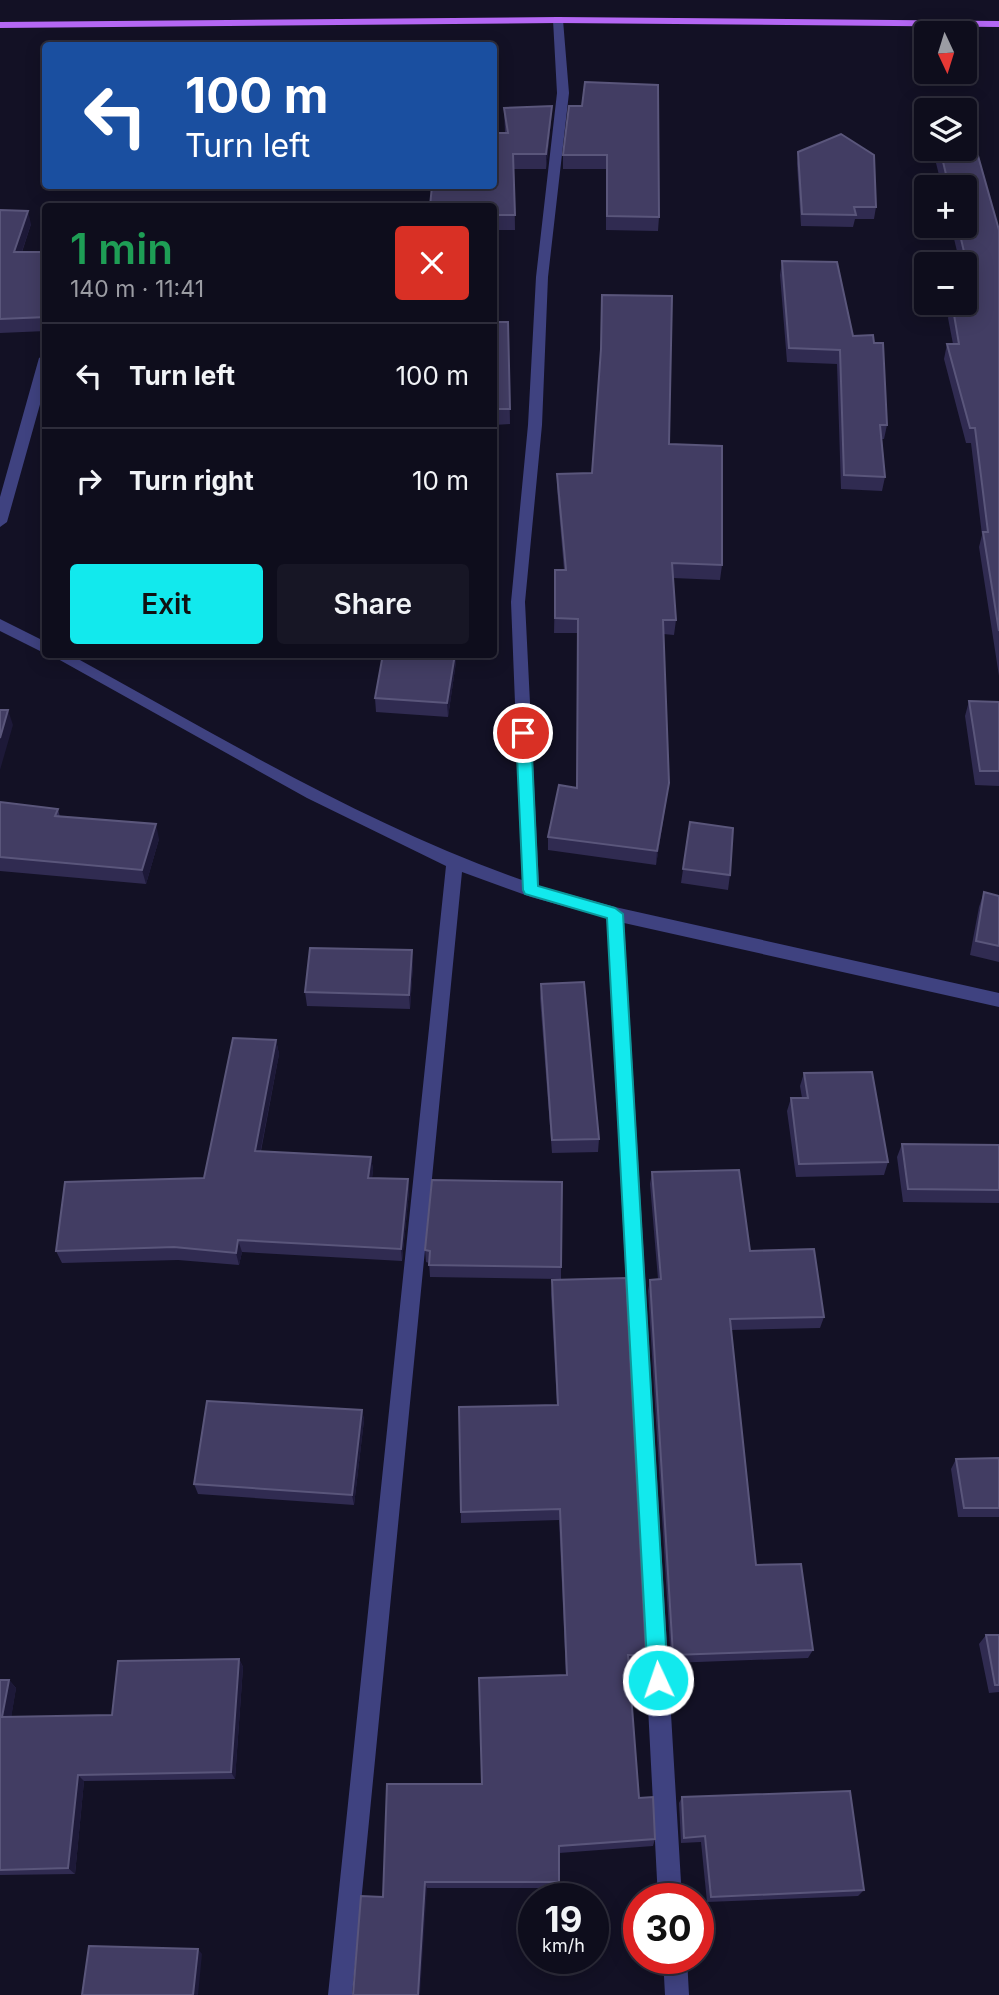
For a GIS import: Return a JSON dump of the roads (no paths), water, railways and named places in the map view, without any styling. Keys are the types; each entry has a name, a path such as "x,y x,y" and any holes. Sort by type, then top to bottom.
{"main road":[{"path":"0,24 558,20 999,24"}],"street":[{"path":"531,890 517,603 535,425 542,277 563,93 558,20"},
{"path":"0,522 42,372"},
{"path":"0,624 42,647"},
{"path":"63,658 313,794 455,863 531,890 615,914 999,1000"},
{"path":"340,1995 455,863"},
{"path":"615,914 669,1883"},
{"path":"675,1974 677,1995"}]}
